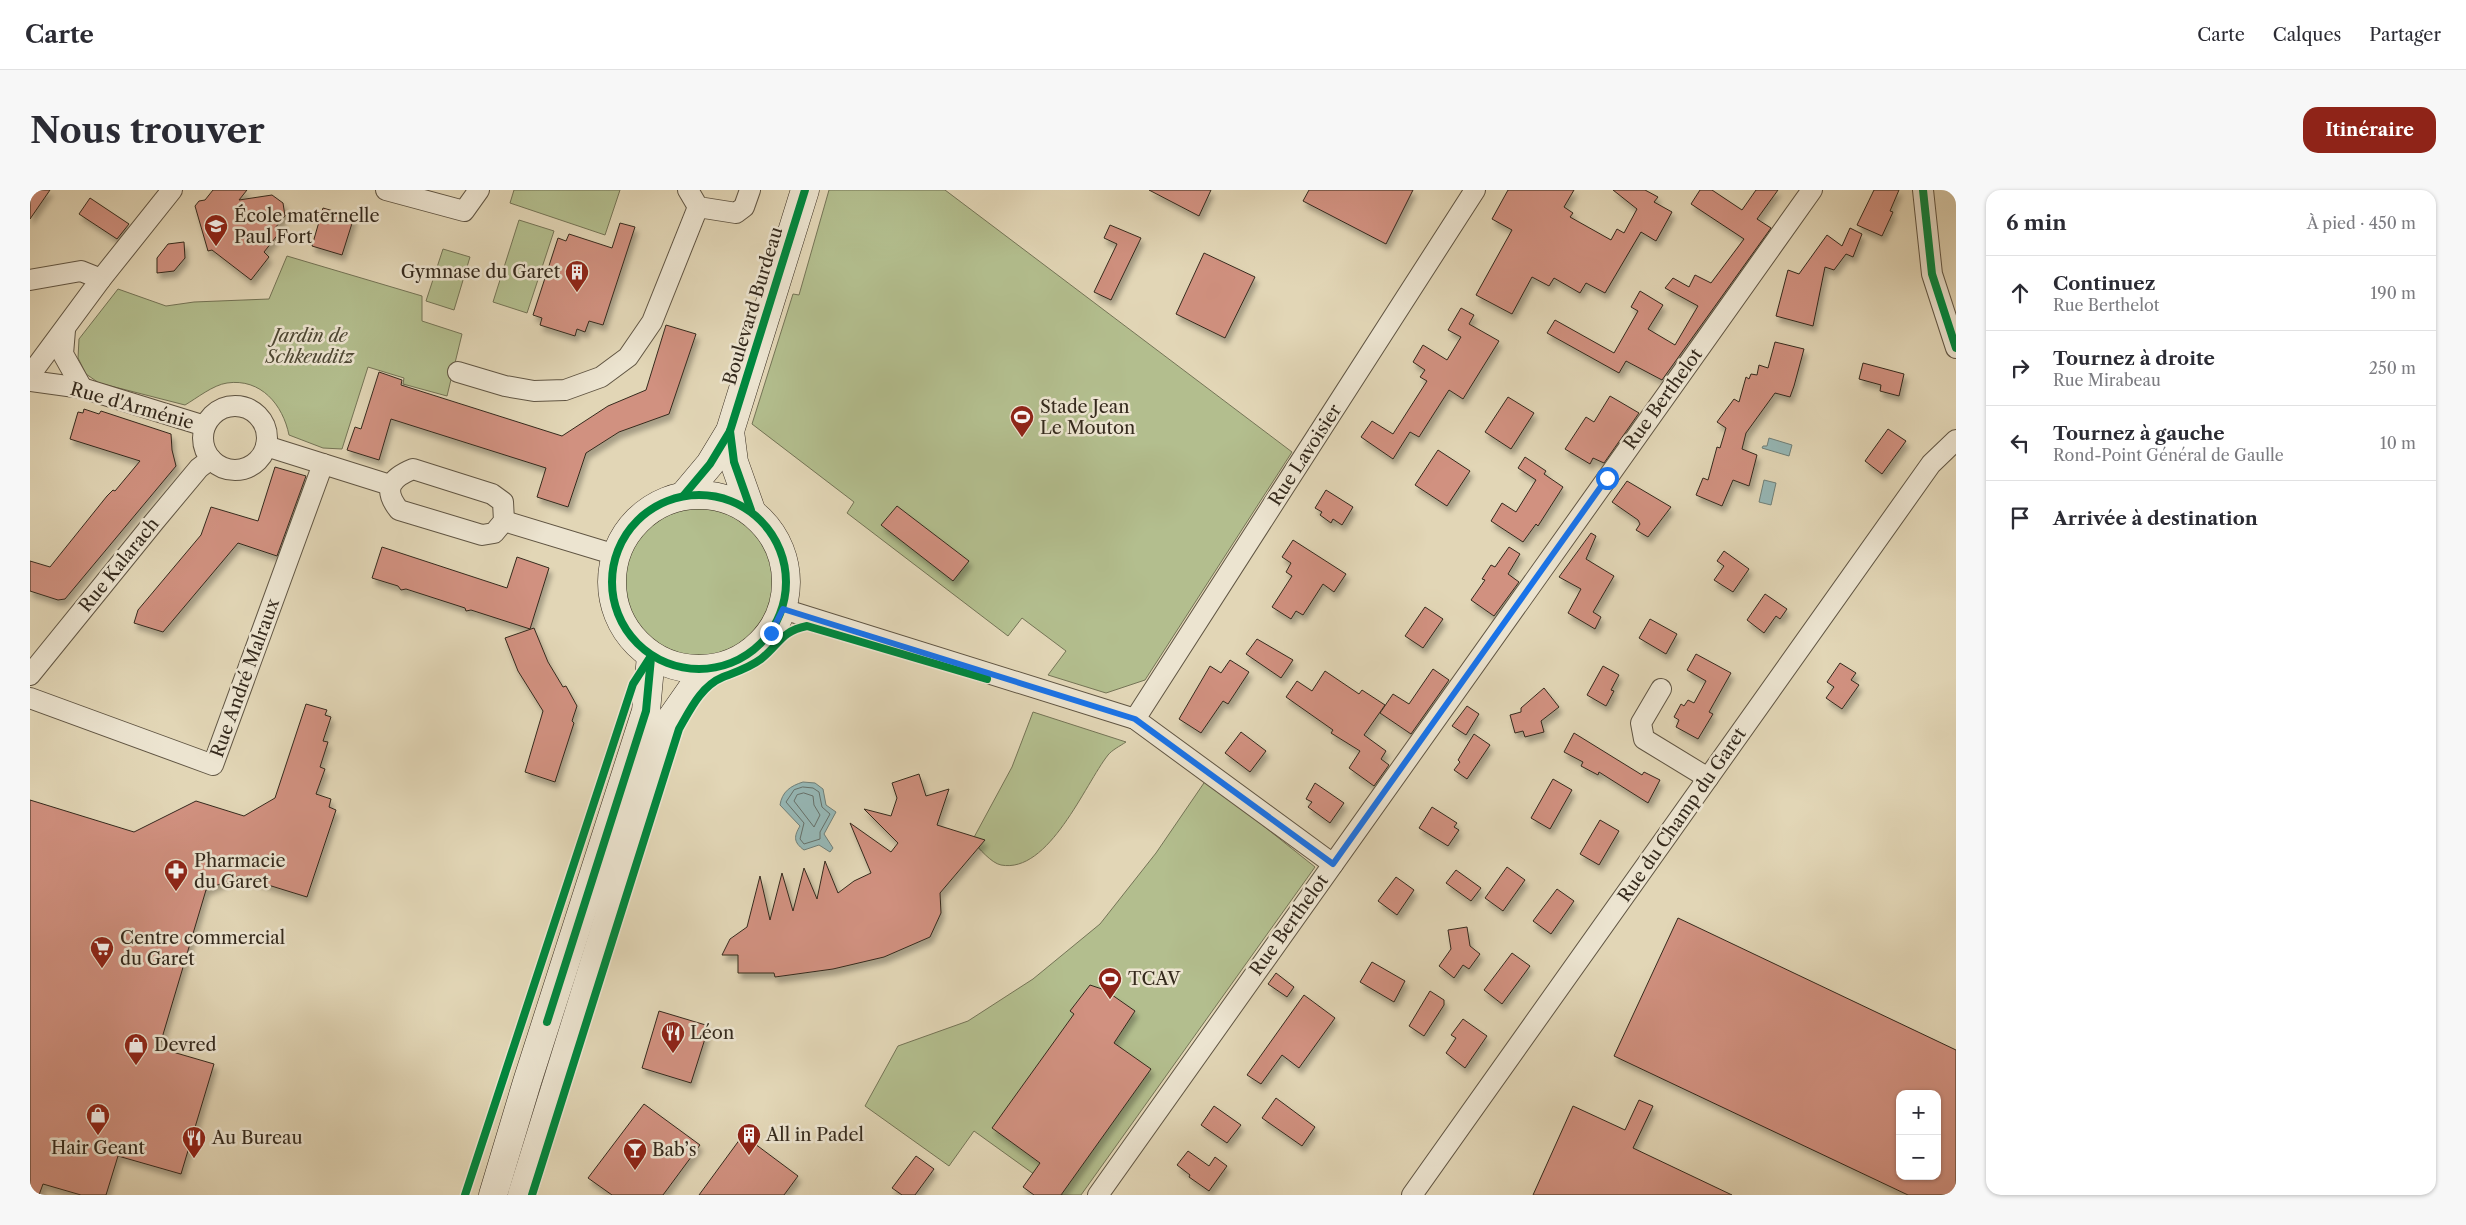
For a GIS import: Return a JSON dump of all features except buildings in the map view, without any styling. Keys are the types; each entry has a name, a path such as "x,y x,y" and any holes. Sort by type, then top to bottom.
{"main road":[{"name":"Boulevard Burdeau","path":"684,495 710,464 730,432 805,190"},
{"name":"Boulevard Burdeau","path":"730,432 734,462 751,510"},
{"path":"684,495 715,496 730,499 751,510 771,530 783,554 787,582 783,609 771,633 753,651 730,664 705,670 686,669 668,664 651,656 634,641 618,615 614,600 612,578 616,556 626,534 642,516 661,503 684,495"},
{"path":"493,1195 646,711 651,656"},
{"path":"522,1195 670,720 705,670"}],"street":[{"path":"35,380 65,330 101,279 172,190"},
{"path":"398,192 464,211 479,190"},
{"path":"688,190 698,207"},
{"path":"698,207 736,213 744,207 750,190"},
{"name":"Rue Lavoisier","path":"1135,719 1475,190"},
{"name":"Rue Berthelot","path":"1098,1195 1812,190"},
{"path":"1923,190 1932,274 1956,348"},
{"path":"458,372 505,386 534,391 565,390 601,377 628,357 652,322 698,207"},
{"path":"30,280 81,271 101,279"},
{"path":"65,330 63,354 82,388"},
{"name":"Rue d'Arménie","path":"35,380 82,388 205,426"},
{"path":"229,406 250,409 258,416 266,430 266,446 255,462 237,470 227,469 211,459 203,444 205,426 210,417 218,410 229,406"},
{"name":"Rue du Champ du Garet","path":"1412,1195 1931,464 1956,440"},
{"path":"266,446 390,485"},
{"name":"Rue Kalarach","path":"30,675 199,468 211,459"},
{"name":"Rue André Malraux","path":"30,698 213,765 323,464"},
{"path":"413,469 492,494 503,502 504,520 494,533 482,535 467,531 399,510 391,500 390,485 398,475 413,469"},
{"path":"504,520 616,556"},
{"path":"783,609 1135,719 1333,864"},
{"path":"1661,688 1641,723 1644,739 1708,778"}],"green space":[{"path":"514,190 620,190 605,235 510,203"},
{"name":"Stade Jean Le Mouton","path":"829,190 945,190 1292,452 1145,680 1106,693 1048,675 1066,651 1022,618 1008,636 847,513 854,502 752,424 793,294 799,295"},
{"path":"519,220 554,231 527,313 493,302"},
{"path":"443,249 470,257 454,310 426,301"},
{"name":"Jardin de Schkeuditz","path":"287,256 422,296 422,321 462,334 447,396 403,384 404,378 368,367 342,449 323,448 289,435 282,414 276,404 260,389 250,385 239,383 222,384 185,405 99,383 86,374 78,358 79,339 118,289 166,306 194,302 269,299"},
{"path":"699,506 714,507 728,512 753,528 769,553 774,567 774,597 769,611 753,636 728,652 714,657 699,658 684,657 670,652 645,636 629,611 624,597 623,582 624,567 629,553 645,528 670,512 684,507"},
{"path":"1033,712 1126,742 1108,755 1077,805 1050,842 1035,856 1018,864 1001,865 989,858 972,841 1012,767"},
{"name":"TCAV","path":"1206,780 1315,867 1081,1195 1063,1195 974,1131 949,1166 865,1106 898,1046 968,1021 1033,979 1100,924 1156,853"}],"water":[{"path":"1769,438 1792,445 1789,456 1762,448 1767,446"},
{"path":"1764,480 1776,483 1771,505 1759,502"},
{"path":"803,782 815,783 823,789 826,805 836,812 824,834 833,848 830,852 819,845 804,850 800,847 796,839 800,826 780,805 787,790"}],"cycle path":[{"path":"684,495 710,464 730,431 805,190"},
{"path":"1923,190 1932,274 1956,348"},
{"path":"730,431 734,462 751,510"},
{"path":"708,495 732,501 748,509 761,520 772,533 780,549 785,565 786,582 785,599 780,615 772,631 761,644 748,655 724,666 708,669 690,669 674,666 650,655 626,631 613,599 612,573 615,557 626,533 650,509 682,496 708,495"},
{"path":"532,1195 679,729 702,692 715,681 756,662 791,631 807,626 987,679"},
{"path":"465,1195 633,684 651,656"},
{"path":"547,1022 646,711 651,658"}],"place":[{"name":"École maternelle Paul Fort","path":"216,247"},
{"name":"Gymnase du Garet","path":"577,293"},
{"name":"Stade Jean Le Mouton","path":"1022,438"},
{"name":"Pharmacie du Garet","path":"176,892"},
{"name":"Centre commercial du Garet","path":"102,969"},
{"name":"TCAV","path":"1110,1000"},
{"name":"Léon","path":"673,1054"},
{"name":"Devred","path":"136,1066"},
{"name":"Hair Geant","path":"98,1136"},
{"name":"All in Padel","path":"749,1156"},
{"name":"Au Bureau","path":"194,1159"},
{"name":"Bab’s","path":"635,1171"}],"route":[{"path":"771,633 783,609 988,675 1135,719 1333,864 1607,478"}]}
